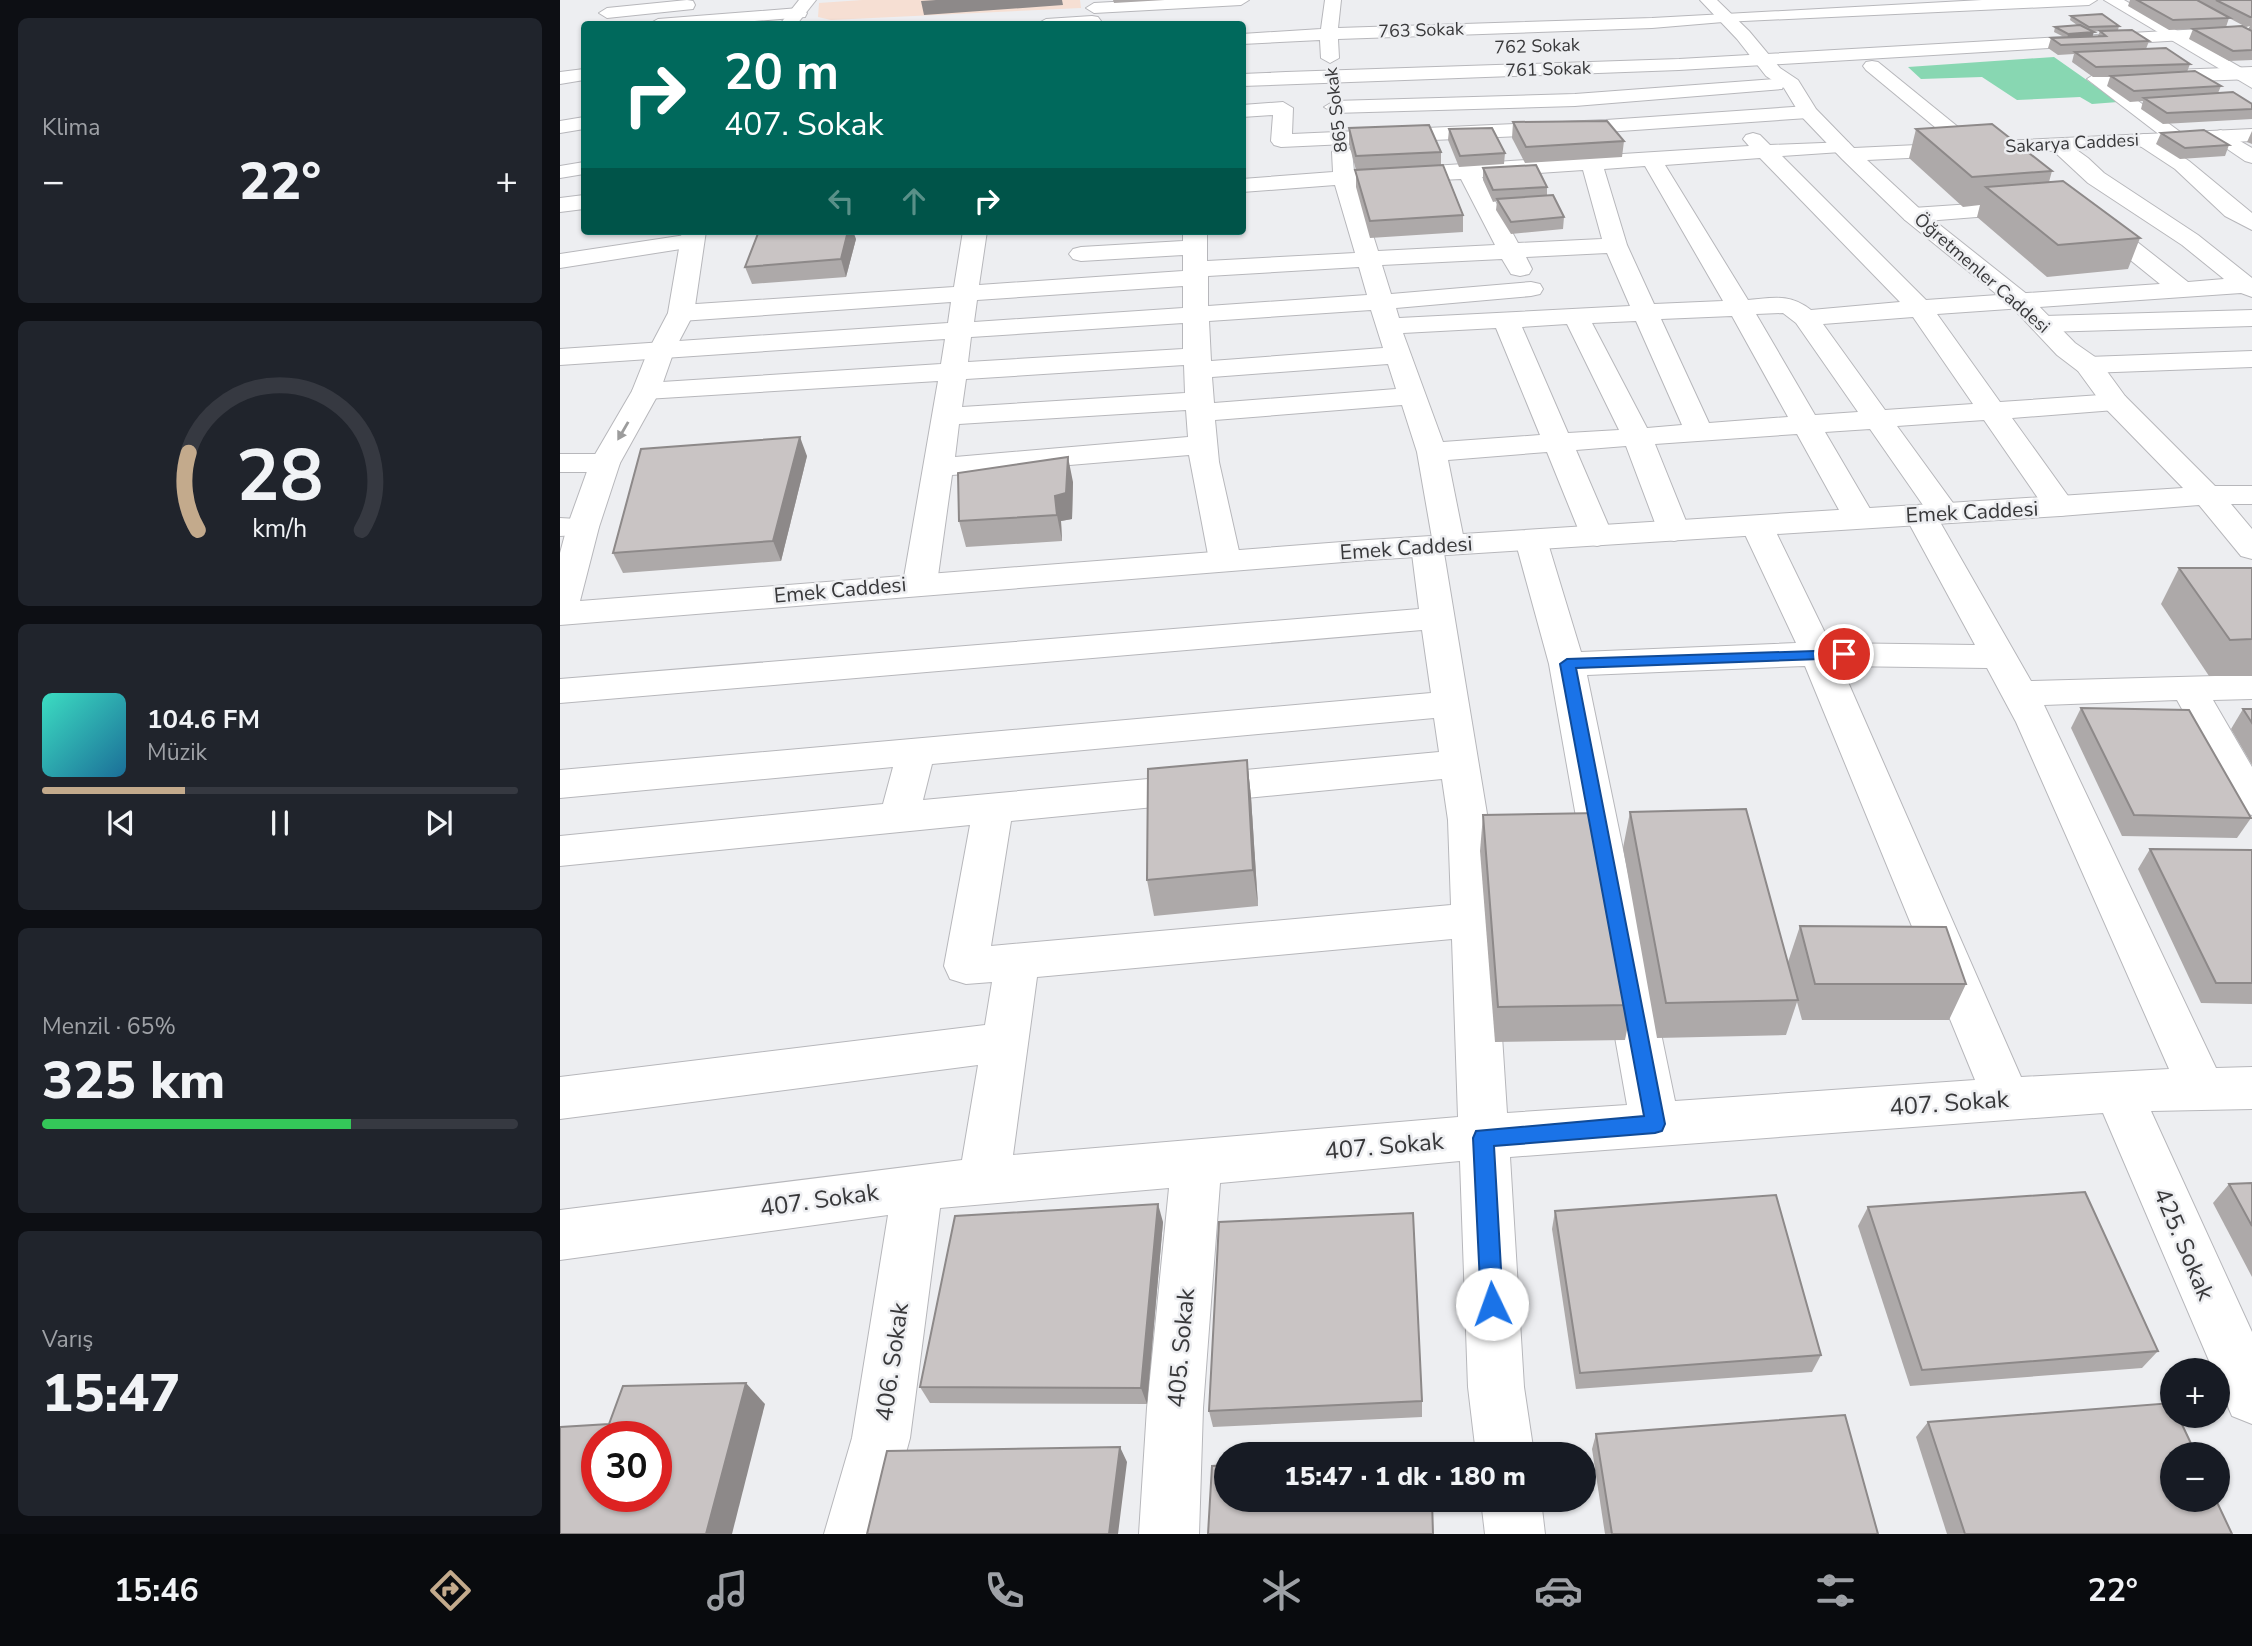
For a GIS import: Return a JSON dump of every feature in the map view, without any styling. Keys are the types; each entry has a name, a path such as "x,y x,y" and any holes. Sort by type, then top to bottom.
{"street":[{"path":"606,13 745,0"},
{"path":"1060,21 1093,14 1241,0"},
{"name":"Öğretmenler Caddesi","path":"1708,0 1743,35 1808,112 1845,150 1913,215 2019,300 2066,349 2088,365 2115,402 2207,495 2252,549"},
{"path":"1808,0 1972,148"},
{"name":"763 Sokak","path":"1246,39 1652,23 1931,3 2089,0"},
{"path":"2112,0 2247,76"},
{"path":"1931,3 1994,46"},
{"name":"865 Sokak","path":"1337,8 1329,34 1334,105 1344,178 1398,355 1432,452 1438,546 1438,618 1468,820 1496,1387 1503,1442"},
{"path":"693,21 798,12"},
{"path":"1967,26 2138,15"},
{"path":"1246,111 1334,105 1595,98 1872,60 1940,63 1925,50 2252,31"},
{"path":"1716,37 1768,33"},
{"path":"2176,55 2204,54"},
{"path":"2067,59 2108,58"},
{"name":"761 Sokak","path":"1246,80 1331,74 1596,68 1776,72"},
{"path":"560,78 581,75"},
{"path":"2176,138 2096,79 2247,76"},
{"path":"1595,98 1646,160 1740,308 1860,519"},
{"path":"1283,108 1281,141 1615,125 1808,112"},
{"path":"1730,116 1920,309 2060,507"},
{"path":"560,127 581,124"},
{"name":"Sakarya Caddesi","path":"1246,186 1765,151 1972,148 2252,135"},
{"path":"2221,136 2252,157"},
{"path":"2144,140 2182,165 2252,223"},
{"path":"2056,144 2081,162 2096,178 2190,240 2250,287"},
{"path":"2002,147 2034,171"},
{"path":"1592,164 1615,245 1699,432"},
{"path":"560,172 581,168"},
{"path":"1468,172 1547,318"},
{"path":"560,205 581,202"},
{"path":"2227,205 2252,203"},
{"path":"2075,204 2183,290"},
{"path":"1913,215 2048,206"},
{"path":"920,583 974,235"},
{"path":"560,261 693,236 681,313 661,351 646,391 571,527 571,573 560,614"},
{"path":"1079,287 1082,243 1195,256 1368,258 1615,245"},
{"path":"681,313 1079,287 1195,256"},
{"path":"1195,256 1195,313 1203,462 1225,560"},
{"path":"1805,318 2019,300 2250,287"},
{"path":"1385,314 1531,289"},
{"path":"560,356 1195,313 1385,314 1506,320 1789,305 1805,318 1879,419 1933,515 1999,657 2035,722 2202,1089"},
{"path":"1576,316 1637,437 1674,531"},
{"path":"2044,324 2252,318"},
{"path":"1506,320 1597,536"},
{"path":"646,391 953,373 1398,355"},
{"path":"2088,365 2252,359"},
{"path":"946,416 1413,396"},
{"path":"1432,452 2115,402"},
{"path":"938,467 1202,445"},
{"path":"560,463 604,463"},
{"name":"Emek Caddesi","path":"560,614 1225,560 2060,507 2207,495 2252,495"},
{"path":"1758,526 1818,654 2007,1099"},
{"path":"1531,540 1567,664 1655,1124"},
{"path":"560,691 1438,618"},
{"path":"1567,664 1818,654 1999,657"},
{"path":"2019,694 2252,687"},
{"path":"2188,688 2252,801"},
{"path":"560,784 1451,704"},
{"path":"899,817 916,752"},
{"path":"560,851 1459,764"},
{"path":"993,808 966,966 1473,920"},
{"path":"984,1182 1017,962"},
{"path":"560,1098 1005,1042"},
{"name":"407. Sokak","path":"560,1235 918,1187 1655,1124 2118,1091 2252,1088"},
{"name":"425. Sokak","path":"2118,1091 2252,1396"},
{"name":"405. Sokak","path":"1169,1534 1175,1408 1197,1163"},
{"name":"406. Sokak","path":"854,1534 881,1438 918,1187"},
{"path":"1512,1512 1515,1534"}],"shaded area":[{"path":"862,0 1080,0 1081,8 831,20 818,17 819,3"}],"green space":[{"path":"2054,57 2118,102 2092,104 2080,97 2017,100 1982,77 1921,79 1908,67"}],"building":[{"path":"2137,0 2197,0 2230,18 2173,20"},
{"path":"2216,0 2252,0 2252,17 2250,17"},
{"path":"2102,14 2119,26 2089,27 2071,16"},
{"path":"2080,25 2094,32 2068,34 2055,27"},
{"path":"2242,26 2252,31 2252,50 2233,51 2193,29"},
{"path":"2132,30 2149,41 2061,45 2051,38 2106,36 2100,31"},
{"path":"2166,48 2190,64 2096,67 2075,52"},
{"path":"2195,71 2221,86 2134,91 2111,76"},
{"path":"2233,92 2252,104 2252,109 2167,113 2144,98"},
{"path":"1607,121 1624,141 1526,147 1513,122"},
{"path":"1992,124 2052,171 1972,177 1916,129"},
{"path":"1429,125 1441,152 1356,156 1349,128"},
{"path":"1492,128 1505,153 1460,156 1449,129"},
{"path":"2204,130 2229,145 2185,148 2161,133"},
{"path":"1443,165 1463,215 1370,221 1355,170"},
{"path":"1536,165 1547,187 1493,190 1483,168"},
{"path":"2063,181 2140,238 2058,245 1986,187"},
{"path":"1553,195 1564,217 1511,222 1497,199"},
{"path":"757,235 847,235 841,259 745,267"},
{"path":"800,437 773,541 613,553 641,449"},
{"path":"1068,457 1066,493 1055,496 1057,515 959,521 958,473"},
{"path":"2179,568 2252,568 2252,639 2230,640"},
{"path":"2081,708 2189,710 2251,818 2134,815"},
{"path":"2243,709 2252,709 2252,723"},
{"path":"1247,760 1253,870 1147,880 1148,769"},
{"path":"1746,809 1798,1000 1666,1003 1630,812"},
{"path":"1600,813 1632,1005 1498,1007 1483,815"},
{"path":"2150,849 2252,850 2252,983 2216,983"},
{"path":"1800,926 1946,927 1966,984 1815,984"},
{"path":"2252,1183 2252,1226 2229,1184"},
{"path":"2085,1192 2158,1351 1922,1370 1868,1207"},
{"path":"1776,1195 1821,1355 1580,1373 1555,1211"},
{"path":"1158,1204 1141,1388 920,1387 955,1216"},
{"path":"1413,1213 1422,1401 1209,1411 1219,1222"},
{"path":"746,1383 706,1534 560,1534 560,1427 581,1426 581,1512 672,1512 672,1421 610,1421 623,1386"},
{"path":"2160,1404 2160,1428 2184,1428 2190,1442 2160,1442 2160,1512 2222,1512 2232,1534 1965,1534 1928,1422"},
{"path":"1845,1415 1878,1534 1612,1534 1596,1434"},
{"path":"1120,1447 1109,1534 867,1534 887,1451"},
{"path":"1212,1466 1214,1512 1432,1512 1433,1534 1208,1534"}],"route":[{"path":"1492,1304 1483,1138 1655,1124 1567,664 1844,654"}]}
